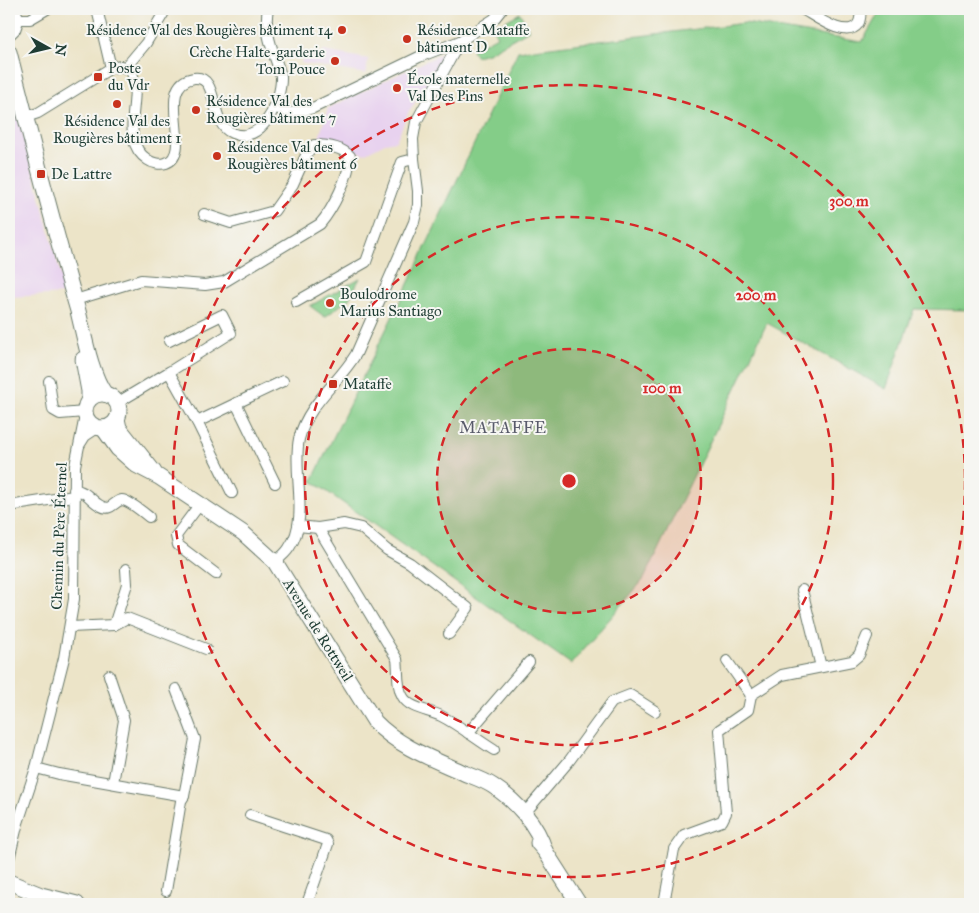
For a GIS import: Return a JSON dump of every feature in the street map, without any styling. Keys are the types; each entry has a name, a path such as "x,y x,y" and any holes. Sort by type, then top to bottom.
{"main road":[{"path":"9,52 95,373 100,388 119,408 117,419 113,424 100,428 92,425 86,409 89,391 75,300"},
{"path":"86,409 98,394 111,398"},
{"name":"Avenue de Rottweil","path":"117,419 119,428 158,477"},
{"name":"Avenue de Rottweil","path":"100,428 118,449 136,465 158,477 243,533 275,562 375,722 384,731 410,749 492,785 510,799 537,831 545,850 579,904"},
{"name":"Avenue de Rottweil","path":"477,779 510,811 545,850"},
{"path":"9,882 41,895 77,904"}],"street":[{"path":"12,20 30,19 47,9"},
{"path":"97,9 111,68"},
{"path":"126,67 146,43 166,9"},
{"path":"26,117 38,113 111,68 119,66 126,67 134,80 133,134 135,146 147,160 162,164 168,162 175,154 177,140 174,100 180,88 189,80 200,78 208,84 219,121 228,131 246,136 258,130 273,107 280,88 281,79 269,39 268,9"},
{"path":"273,107 292,113 313,108 419,57 460,41 494,19 502,9"},
{"path":"802,9 838,29 848,30 855,27 859,22 861,16 860,9"},
{"path":"275,562 289,548 298,526 300,512 297,460 300,439 306,419 315,404 348,368 356,354 414,222 418,205 413,139 416,122 460,41"},
{"path":"75,300 141,280 205,286 224,282 320,224 328,214 350,166 350,156 344,150 314,145 306,153 293,184 274,211 231,223 204,214"},
{"path":"296,302 366,262 402,162 414,159"},
{"path":"111,398 169,372 230,333 222,315 169,341"},
{"path":"169,372 197,422 232,493"},
{"path":"48,381 53,410 60,414 86,409"},
{"path":"197,422 283,381"},
{"path":"236,403 274,483"},
{"name":"Chemin du Père Éternel","path":"9,860 17,826 36,768 70,627 74,599 75,466 86,409"},
{"name":"Chemin du Père Éternel","path":"78,450 86,436 100,428"},
{"path":"9,506 81,490 102,507 111,507 120,500 125,500 149,517"},
{"path":"200,504 176,536 178,545 216,574"},
{"path":"298,526 318,528 344,524 362,528 387,550 410,563 468,608 449,634"},
{"path":"318,528 397,659 399,687 403,698 412,705 441,716 494,750"},
{"path":"114,625 126,584 126,569"},
{"path":"802,590 821,667"},
{"path":"70,627 114,625 127,618 206,649"},
{"path":"664,904 674,849 678,842 684,834 722,821 726,813 719,730 748,710 751,695 782,675 852,661 859,655 867,636"},
{"path":"727,661 751,695"},
{"path":"468,733 529,662"},
{"path":"109,675 124,720 113,783"},
{"path":"166,891 181,801 184,796 194,739 176,689"},
{"path":"524,814 569,761 612,702 630,695 655,712"},
{"path":"36,768 184,796"},
{"path":"250,814 326,840 328,844 307,904"},
{"name":"Chemin du Père Éternel","path":"9,837 17,826"}],"shaded area":[{"name":"Crèche Halte-garderie Tom Pouce","path":"323,51 368,59 366,74 301,63 303,54 323,56"},
{"name":"École maternelle Val Des Pins","path":"445,52 445,58 409,111 396,141 385,143 364,154 319,138 328,108"},
{"path":"9,81 66,294 9,297"}],"green space":[{"path":"881,9 970,9 970,310 914,309 886,389 767,323 644,579 571,664 312,481 399,303 518,51 745,23 862,42"},
{"path":"520,13 529,30 488,53 476,56 472,50 497,36 493,28"},
{"name":"Boulodrome Marius Santiago","path":"360,278 349,299 325,317 310,306"}],"place":[{"name":"Résidence Val des Rougières bâtiment 14","path":"342,30"},
{"name":"Résidence Mataffe bâtiment D","path":"407,39"},
{"name":"Crèche Halte-garderie Tom Pouce","path":"335,61"},
{"name":"Poste du Vdr","path":"98,77"},
{"name":"École maternelle Val Des Pins","path":"397,88"},
{"name":"Résidence Val des Rougières bâtiment 1","path":"117,104"},
{"name":"Résidence Val des Rougières bâtiment 7","path":"196,110"},
{"name":"Résidence Val des Rougières bâtiment 6","path":"217,156"},
{"name":"De Lattre","path":"41,174"},
{"name":"Boulodrome Marius Santiago","path":"330,303"},
{"name":"Mataffe","path":"333,384"}],"district":[{"name":"MATAFFE","path":"503,427"}]}
